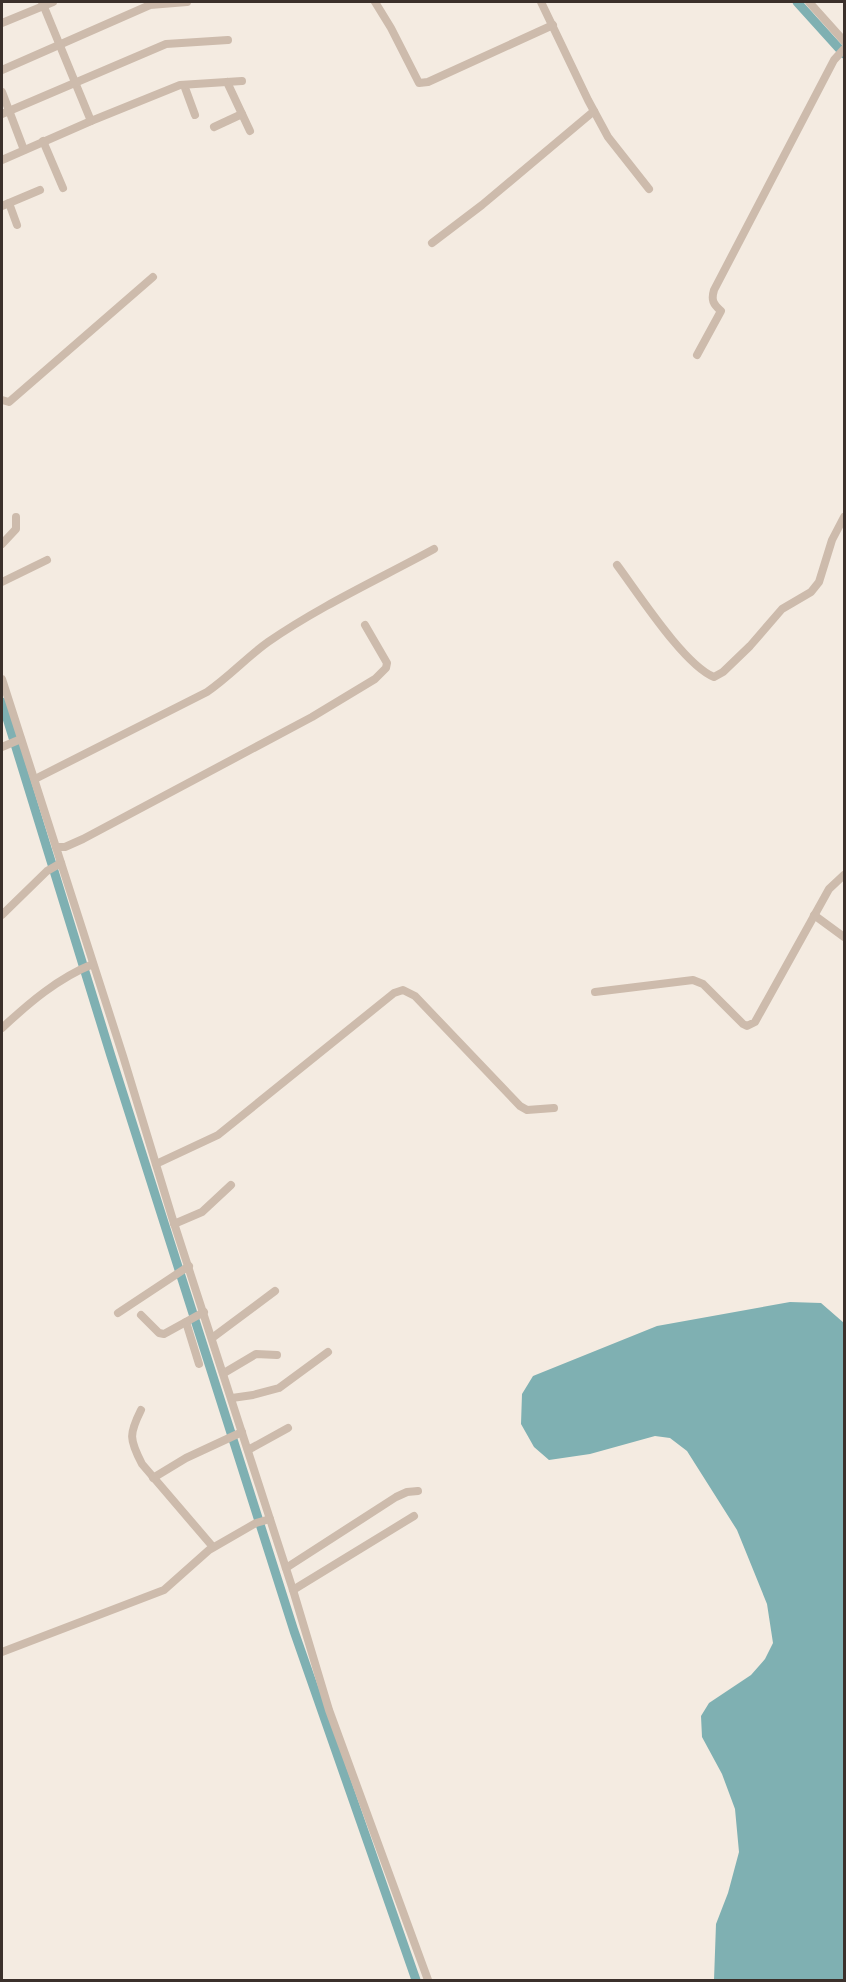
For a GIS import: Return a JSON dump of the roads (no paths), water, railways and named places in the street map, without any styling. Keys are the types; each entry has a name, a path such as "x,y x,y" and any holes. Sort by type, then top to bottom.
{"street":[{"path":"2,23 43,3 53,2"},
{"path":"2,70 150,5 187,2"},
{"path":"375,2 391,28 418,83 428,82 553,25"},
{"path":"541,2 608,137 648,189"},
{"path":"697,355 721,311 714,305 712,298 714,290 834,60 844,46 809,2"},
{"path":"43,3 91,121"},
{"path":"5,113 166,44 228,40"},
{"path":"2,160 91,121 184,85 242,81"},
{"path":"226,82 250,131"},
{"path":"184,85 195,115"},
{"path":"2,92 5,113 24,150"},
{"path":"432,243 482,205 594,111"},
{"path":"213,127 242,114"},
{"path":"43,141 63,188"},
{"path":"17,225 4,204 40,190"},
{"path":"2,400 9,402 153,277"},
{"path":"2,544 16,529 16,517"},
{"path":"617,565 687,656 703,673 714,677 723,672 750,646 782,609 811,592 819,582 832,540 844,517"},
{"path":"35,779 207,692 226,679 268,642 349,594 434,549"},
{"path":"2,582 47,560"},
{"path":"56,847 65,847 77,842 312,717 375,679 386,668 387,663 364,625"},
{"path":"2,679 19,740 35,779 56,847 58,864 87,966 156,1164 224,1373 231,1398 236,1435 248,1449 264,1521 286,1568 329,1710 428,1980"},
{"path":"4,746 19,740"},
{"path":"2,915 47,871 58,864"},
{"path":"595,992 693,980 703,984 743,1024 751,1026 829,889 844,875"},
{"path":"814,915 844,937"},
{"path":"2,1028 28,1004 70,974 87,966"},
{"path":"156,1164 214,1137 394,993 403,990 415,996 520,1106 527,1110 554,1108"},
{"path":"174,1224 202,1212 231,1185"},
{"path":"118,1313 189,1266"},
{"path":"212,1338 275,1291"},
{"path":"141,1315 159,1333 171,1331 204,1312"},
{"path":"186,1322 199,1364"},
{"path":"231,1398 279,1388 328,1352"},
{"path":"224,1373 256,1354 278,1355"},
{"path":"141,1410 132,1428 132,1439 142,1464 213,1547"},
{"path":"248,1449 288,1428"},
{"path":"153,1478 186,1458 236,1435"},
{"path":"286,1568 396,1497 418,1491"},
{"path":"293,1590 414,1516"},
{"path":"2,1652 164,1590 213,1547 264,1521"}],"water":[{"path":"790,1302 821,1303 844,1323 844,1980 714,1980 716,1924 728,1893 739,1852 735,1809 722,1774 702,1737 701,1716 709,1703 751,1675 765,1659 773,1643 767,1604 737,1530 687,1451 670,1438 655,1436 590,1454 549,1460 534,1447 521,1424 522,1394 533,1376 657,1326"}],"waterway":[{"path":"797,2 844,54"},
{"path":"2,702 111,1056 294,1631 416,1980"}]}
